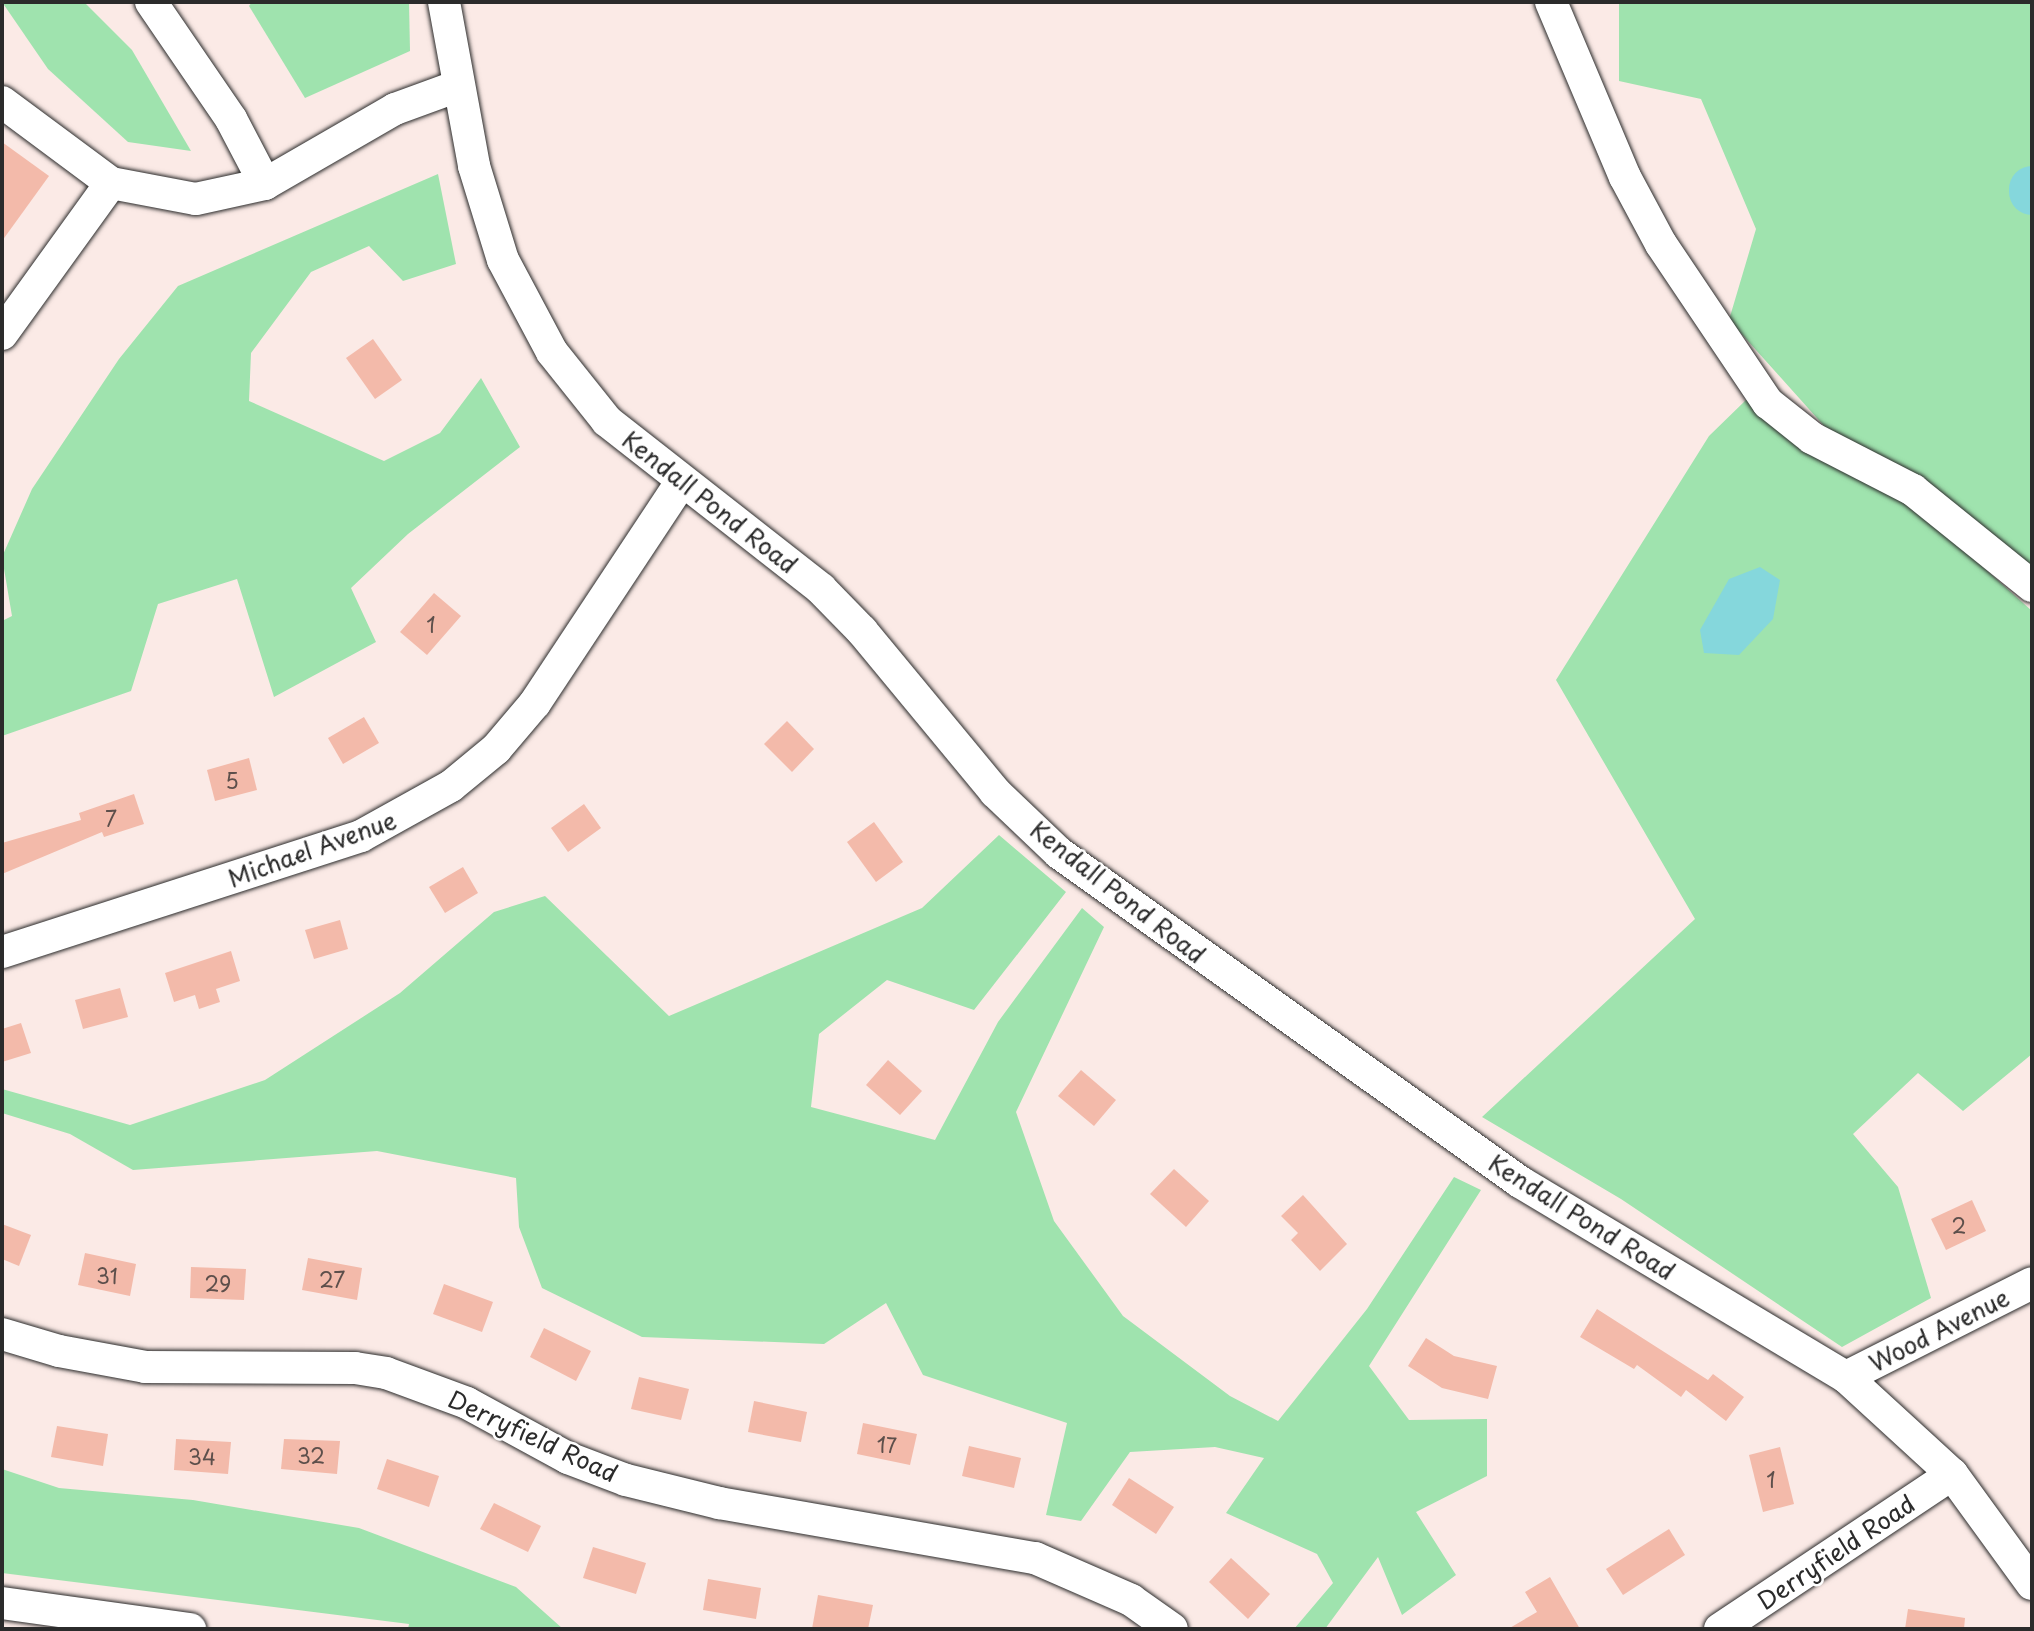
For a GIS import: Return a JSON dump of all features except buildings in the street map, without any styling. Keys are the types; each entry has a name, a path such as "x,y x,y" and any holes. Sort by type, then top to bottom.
{"street":[{"path":"151,2 231,120 265,184"},
{"name":"Kendall Pond Road","path":"444,2 458,86 486,216 524,306 577,388 681,482 821,589 870,640 995,792 1059,853 1520,1182 1846,1377 1952,1474 2032,1584"},
{"path":"1551,2 1625,177 1655,233 1700,308 1769,403 1812,438 1913,490 2032,586"},
{"path":"2,102 111,183 196,199 265,184 396,109 458,86"},
{"path":"2,334 111,183"},
{"name":"Michael Avenue","path":"2,952 360,836 451,786 496,749 535,703 681,482"},
{"name":"Wood Avenue","path":"1846,1377 2032,1283"},
{"name":"Derryfield Road","path":"2,1334 60,1351 145,1367 355,1368 386,1373 467,1403 568,1458 626,1480 719,1503 1035,1558 1130,1600 1172,1629"},
{"name":"Derryfield Road","path":"1720,1629 1952,1474"},
{"path":"2,1603 58,1620 190,1629"}],"green space":[{"path":"2,2 84,2 132,50 191,151 128,142 48,69"},
{"path":"252,2 409,2 410,51 305,98 249,6"},
{"path":"1619,2 2032,2 2032,573 1979,524 1825,427 1729,320 1756,229 1701,99 1619,81"},
{"path":"438,174 456,264 403,281 369,246 311,272 251,353 249,401 384,461 440,433 481,378 520,447 408,534 351,588 376,642 274,697 237,579 158,604 131,691 2,736 2,621 12,616 2,557 32,489 119,359 178,286"},
{"path":"1747,399 1903,495 2032,611 2032,1054 1963,1111 1918,1073 1853,1134 1898,1187 1931,1298 1842,1347 1621,1199 1482,1117 1695,919 1556,680 1709,436"},
{"path":"999,835 1066,892 974,1010 887,980 819,1034 811,1107 935,1140 998,1022 1082,908 1104,927 1016,1112 1054,1221 1123,1316 1230,1396 1278,1421 1367,1309 1454,1177 1481,1190 1369,1366 1409,1420 1487,1419 1487,1476 1416,1512 1456,1575 1402,1615 1378,1557 1325,1629 1294,1629 1333,1583 1317,1554 1226,1513 1264,1458 1215,1447 1130,1452 1081,1521 1046,1515 1067,1423 923,1375 886,1303 824,1344 642,1337 542,1288 519,1227 516,1178 377,1151 133,1170 70,1134 2,1113 2,1089 130,1125 265,1080 400,993 494,912 545,896 669,1016 922,908"},
{"path":"2,1469 59,1488 193,1500 359,1528 516,1587 563,1629 408,1629 409,1624 2,1573"}],"water":[{"path":"1760,567 1780,580 1773,619 1739,655 1704,653 1700,630 1729,579"}]}
